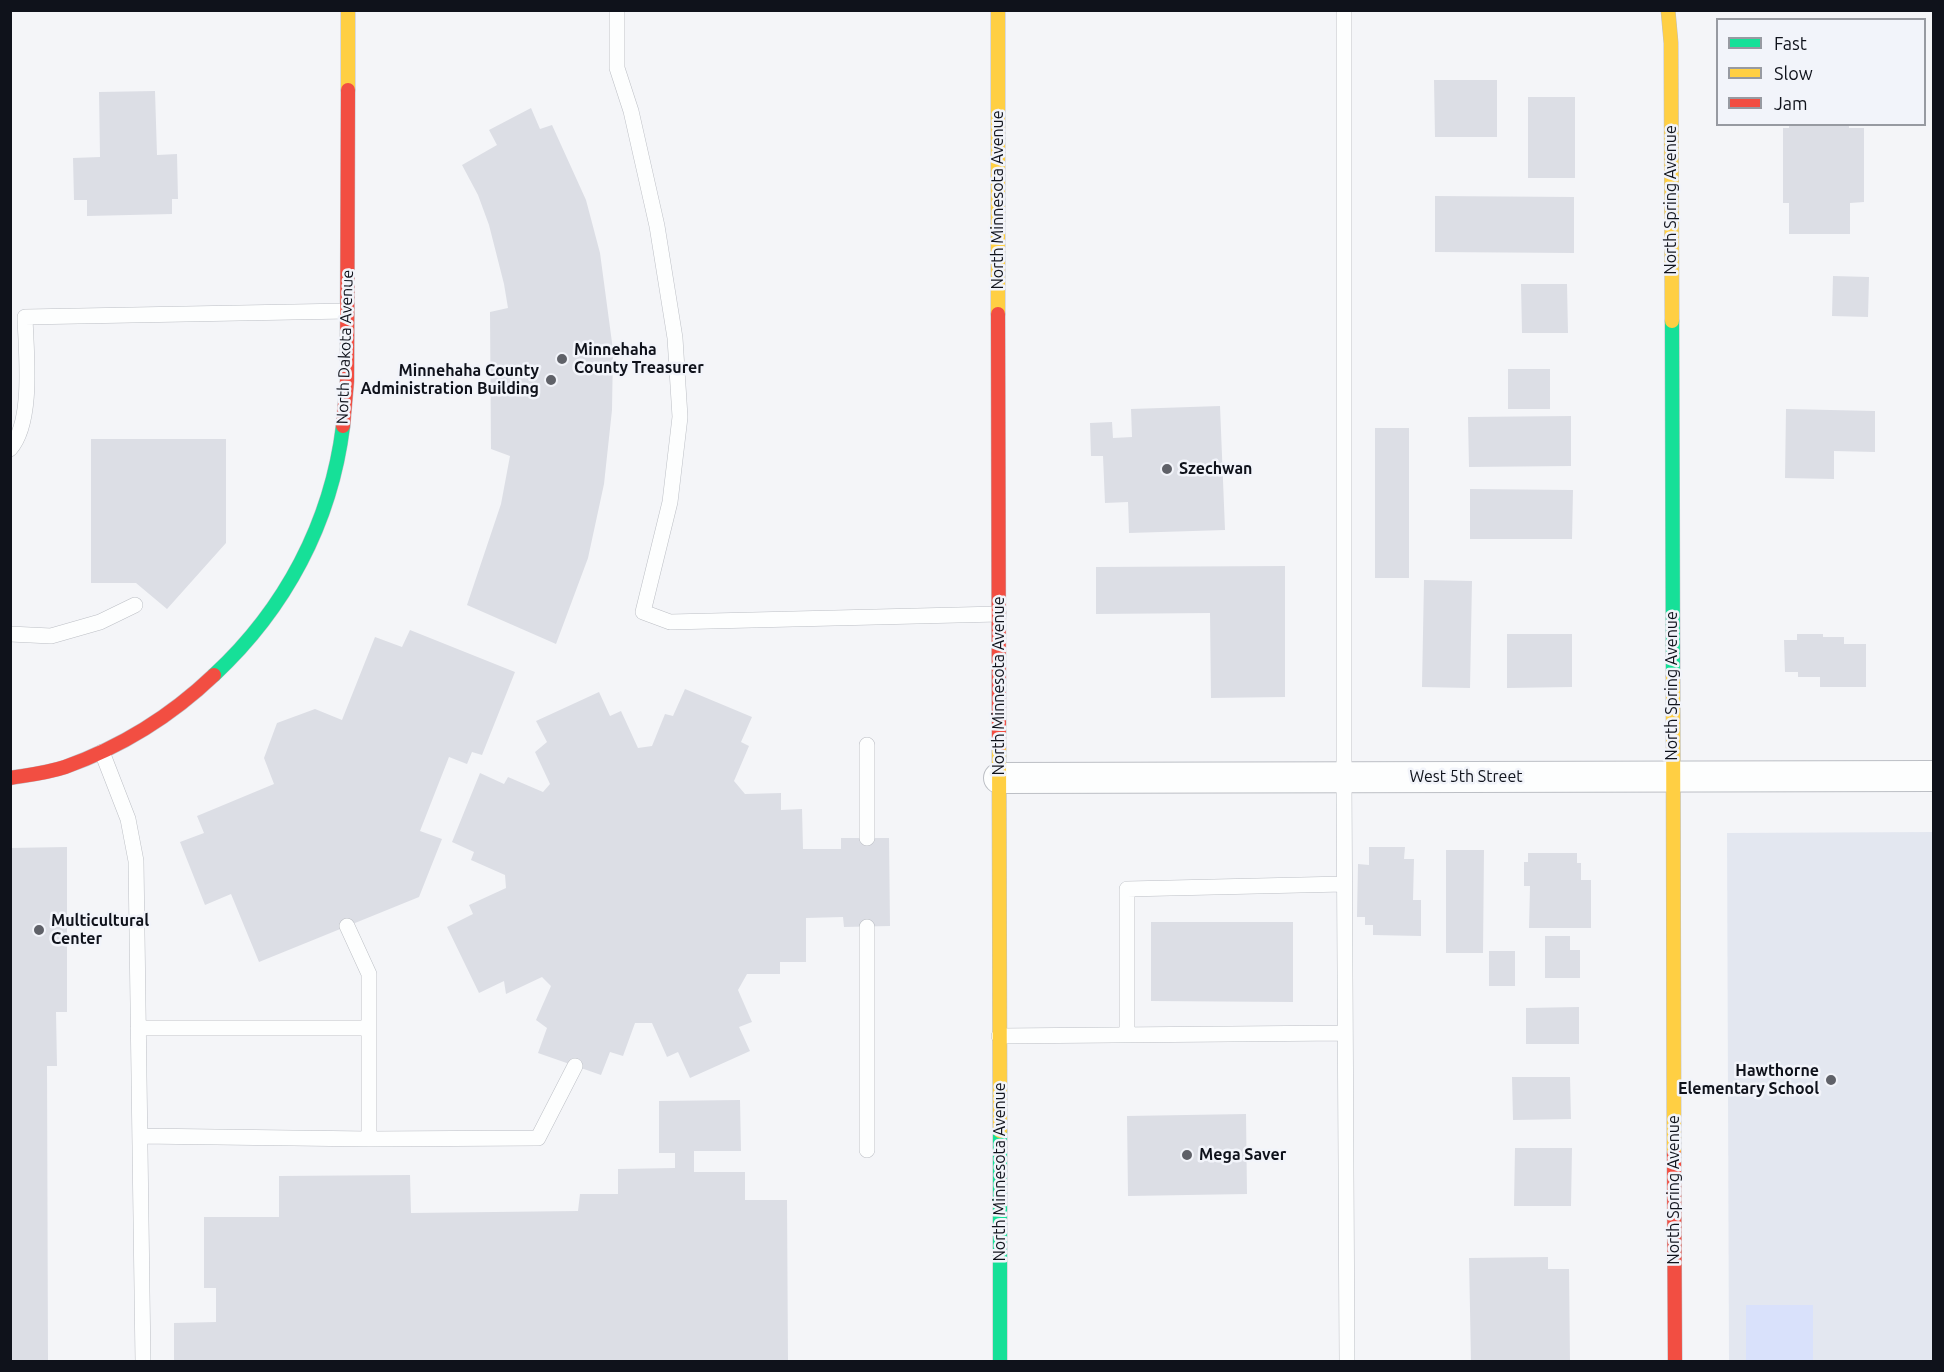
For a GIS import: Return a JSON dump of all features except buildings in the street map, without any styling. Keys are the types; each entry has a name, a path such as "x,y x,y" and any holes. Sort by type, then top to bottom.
{"street":[{"name":"North Dakota Avenue","path":"102,752 159,720 200,690 236,655 269,614 297,571 315,534 332,486 342,436 346,381 348,10"},
{"name":"North Minnesota Avenue","path":"998,10 1000,1362"},
{"name":"North Spring Avenue","path":"1668,10 1671,43 1675,1362"},
{"path":"10,778 64,767 102,752"},
{"name":"West 5th Street","path":"999,778 1934,776"}],"lane":[{"path":"617,10 617,68 631,111 657,226 675,338 681,417 670,502 643,612 670,622 999,614"},
{"path":"1344,10 1344,884 1347,1362"},
{"path":"10,449 17,441 26,402 25,317 347,311"},
{"path":"10,634 51,636 100,622 135,604"},
{"path":"867,746 867,837"},
{"path":"102,752 128,819 136,861 143,1362"},
{"path":"1127,1035 1127,889 1344,884"},
{"path":"347,926 369,974 369,1139"},
{"path":"867,927 867,1150"},
{"path":"138,1028 369,1028"},
{"path":"999,1036 1345,1033"},
{"path":"140,1136 369,1139 538,1138 575,1066"}],"shaded area":[{"name":"Hawthorne Elementary School","path":"1933,832 1933,1361 1729,1361 1727,833"},
{"path":"1746,1305 1813,1305 1813,1361 1746,1361"}],"traffic: fast":[{"path":"1672,321 1673,676"},
{"path":"214,675 262,622 283,593 301,562 328,497 343,426"},
{"path":"1000,1131 1000,1362"}],"traffic: slow":[{"path":"348,10 348,90"},
{"path":"998,10 998,314"},
{"path":"1668,10 1671,43 1672,321"},
{"path":"1673,676 1674,1154"},
{"path":"999,745 1000,1131"}],"traffic: jam":[{"path":"343,426 347,381 348,90"},
{"path":"998,314 999,745"},
{"path":"10,778 58,769 106,750 163,717 214,675"},
{"path":"1674,1154 1675,1362"}],"place":[{"name":"Minnehaha County Treasurer","path":"562,359"},
{"name":"Minnehaha County Administration Building","path":"551,380"},
{"name":"Szechwan","path":"1167,469"},
{"name":"Multicultural Center","path":"39,930"},
{"name":"Hawthorne Elementary School","path":"1831,1080"},
{"name":"Mega Saver","path":"1187,1155"}]}
